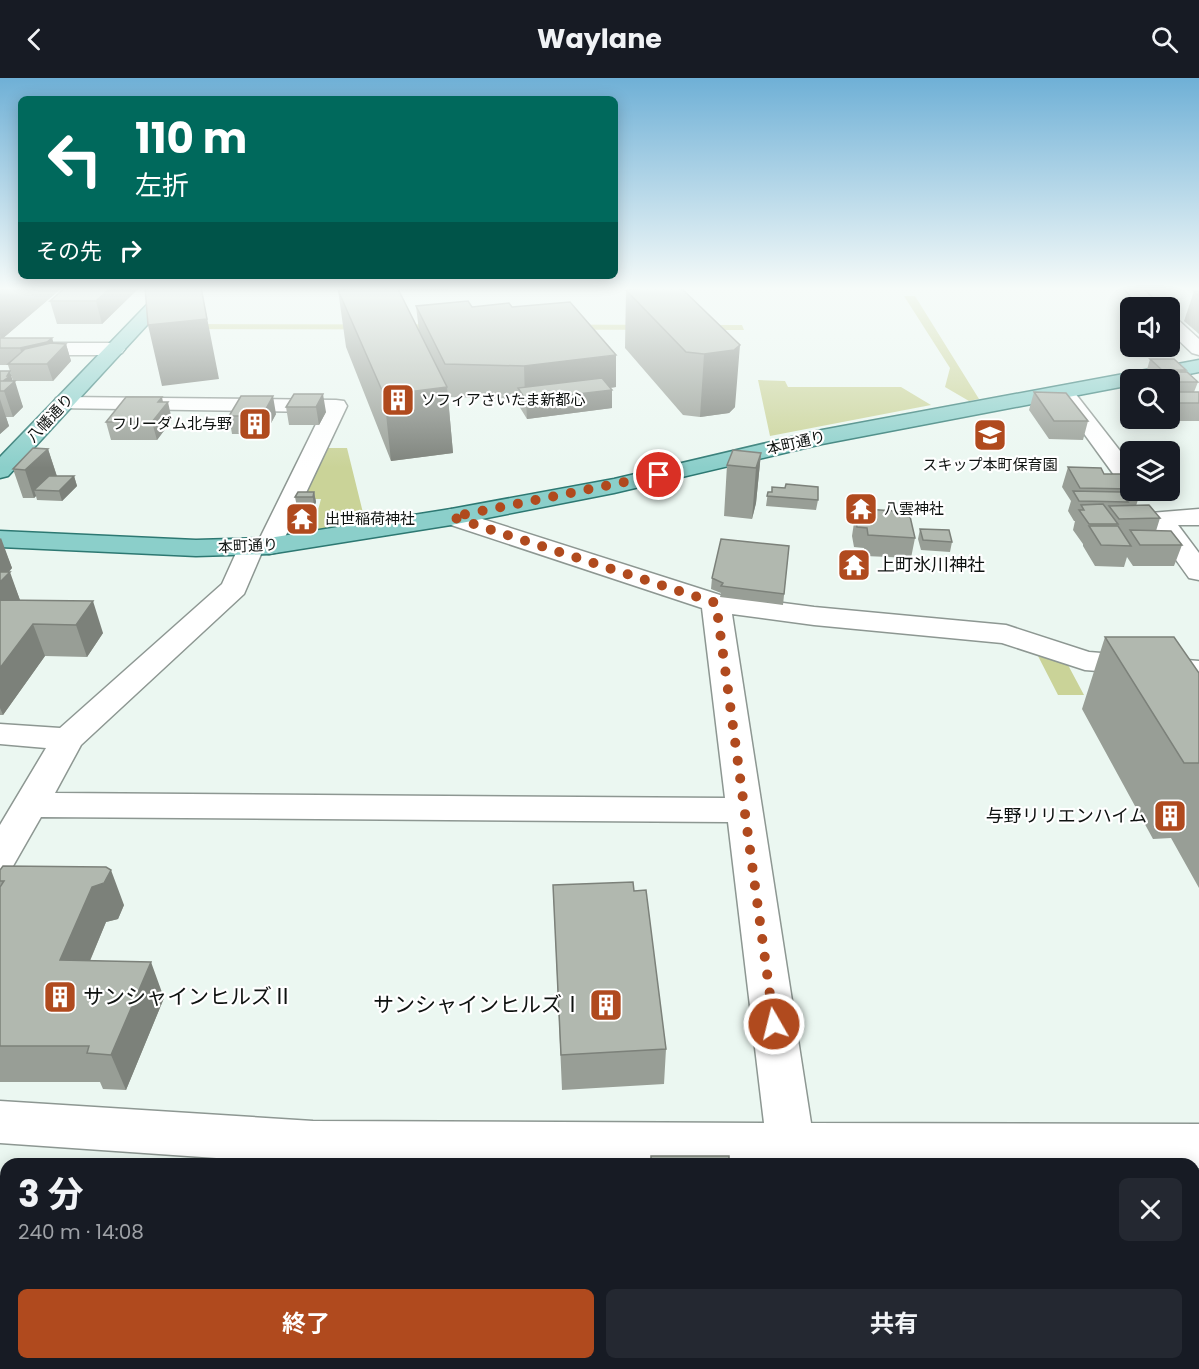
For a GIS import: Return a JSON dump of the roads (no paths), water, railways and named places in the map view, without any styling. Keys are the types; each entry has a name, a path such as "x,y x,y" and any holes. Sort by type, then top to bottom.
{"main road":[{"name":"八幡通り","path":"0,471 118,347"},
{"name":"本町通り","path":"0,539 260,547 452,517 614,486 822,437 1199,366"}],"street":[{"path":"0,349 115,350"},
{"path":"1064,392 1120,466"},
{"path":"0,857 68,739 234,588 260,547 336,406 64,403"},
{"path":"1146,501 1199,572"},
{"path":"452,517 716,603 814,616 1006,634 1084,661 1199,670"},
{"path":"1159,518 1199,517"},
{"path":"716,603 791,1153"},
{"path":"0,734 68,739"},
{"path":"30,805 744,810"},
{"path":"0,1122 313,1143 791,1153 1199,1146"}],"place":[{"name":"ソフィアさいたま新都心","path":"398,400"},
{"name":"フリーダム北与野","path":"255,424"},
{"name":"スキップ本町保育園","path":"990,435"},
{"name":"八雲神社","path":"861,509"},
{"name":"出世稲荷神社","path":"302,519"},
{"name":"上町氷川神社","path":"854,565"},
{"name":"与野リリエンハイム","path":"1170,816"},
{"name":"サンシャインヒルズⅡ","path":"60,997"},
{"name":"サンシャインヒルズⅠ","path":"606,1005"}]}
